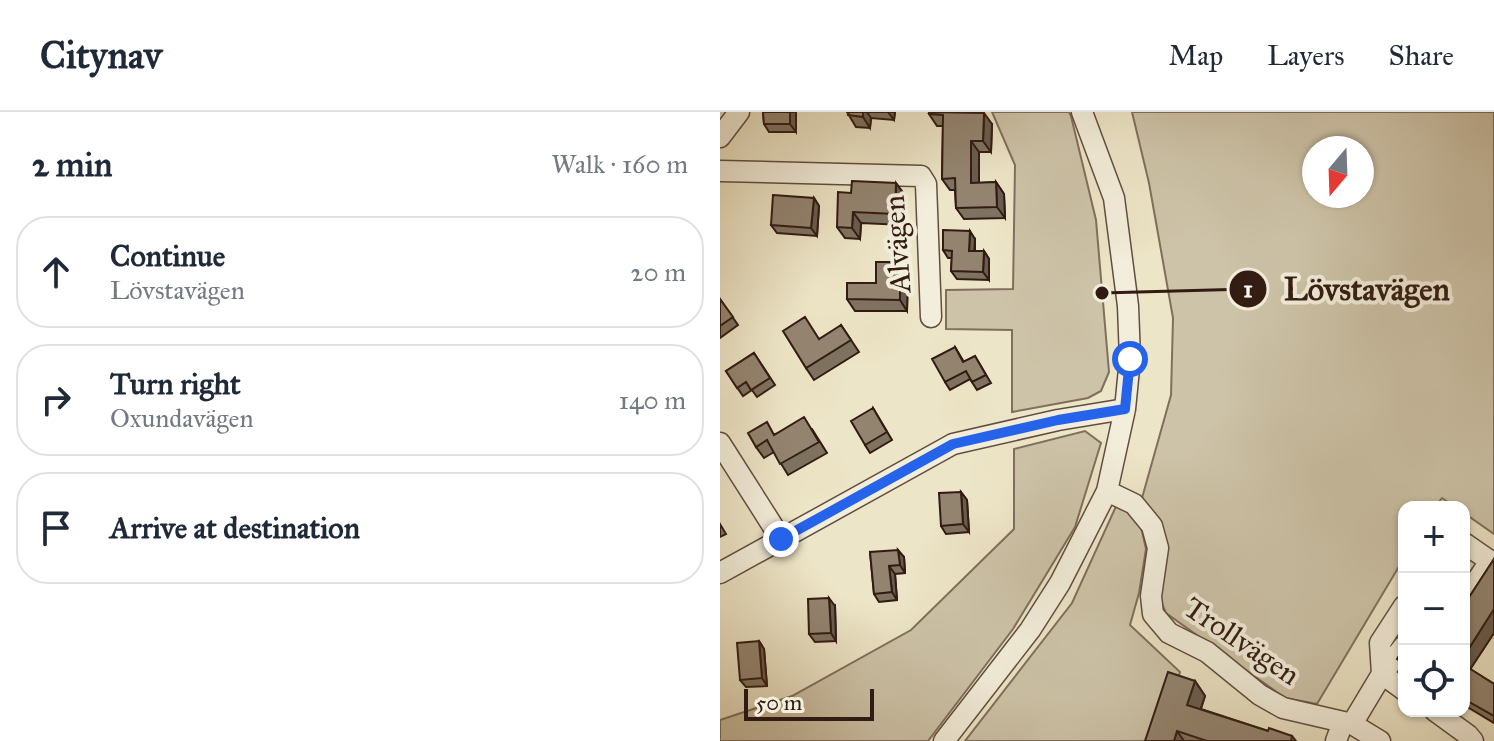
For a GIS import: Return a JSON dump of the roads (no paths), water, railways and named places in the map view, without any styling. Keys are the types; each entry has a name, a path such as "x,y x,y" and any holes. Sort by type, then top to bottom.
{"street":[{"path":"720,137 739,112"},
{"path":"944,741 1030,630 1060,583 1107,491 1125,409 1130,359 1128,306 1114,198 1082,112"},
{"name":"Alvägen","path":"720,171 921,176 926,184 931,317"},
{"path":"720,573 953,444 1058,420 1125,409"},
{"path":"720,443 781,539"},
{"name":"Trollvägen","path":"1107,491 1134,504 1152,526 1158,548 1151,596 1153,614 1169,633 1207,652 1260,695 1283,708 1380,741"},
{"path":"1470,547 1490,561 1470,591"},
{"path":"1382,674 1380,643 1398,615"},
{"path":"1344,729 1398,654"},
{"path":"1382,674 1398,686"},
{"path":"1443,717 1473,741"}],"place":[{"name":"Lövstavägen","path":"1102,293"}]}
